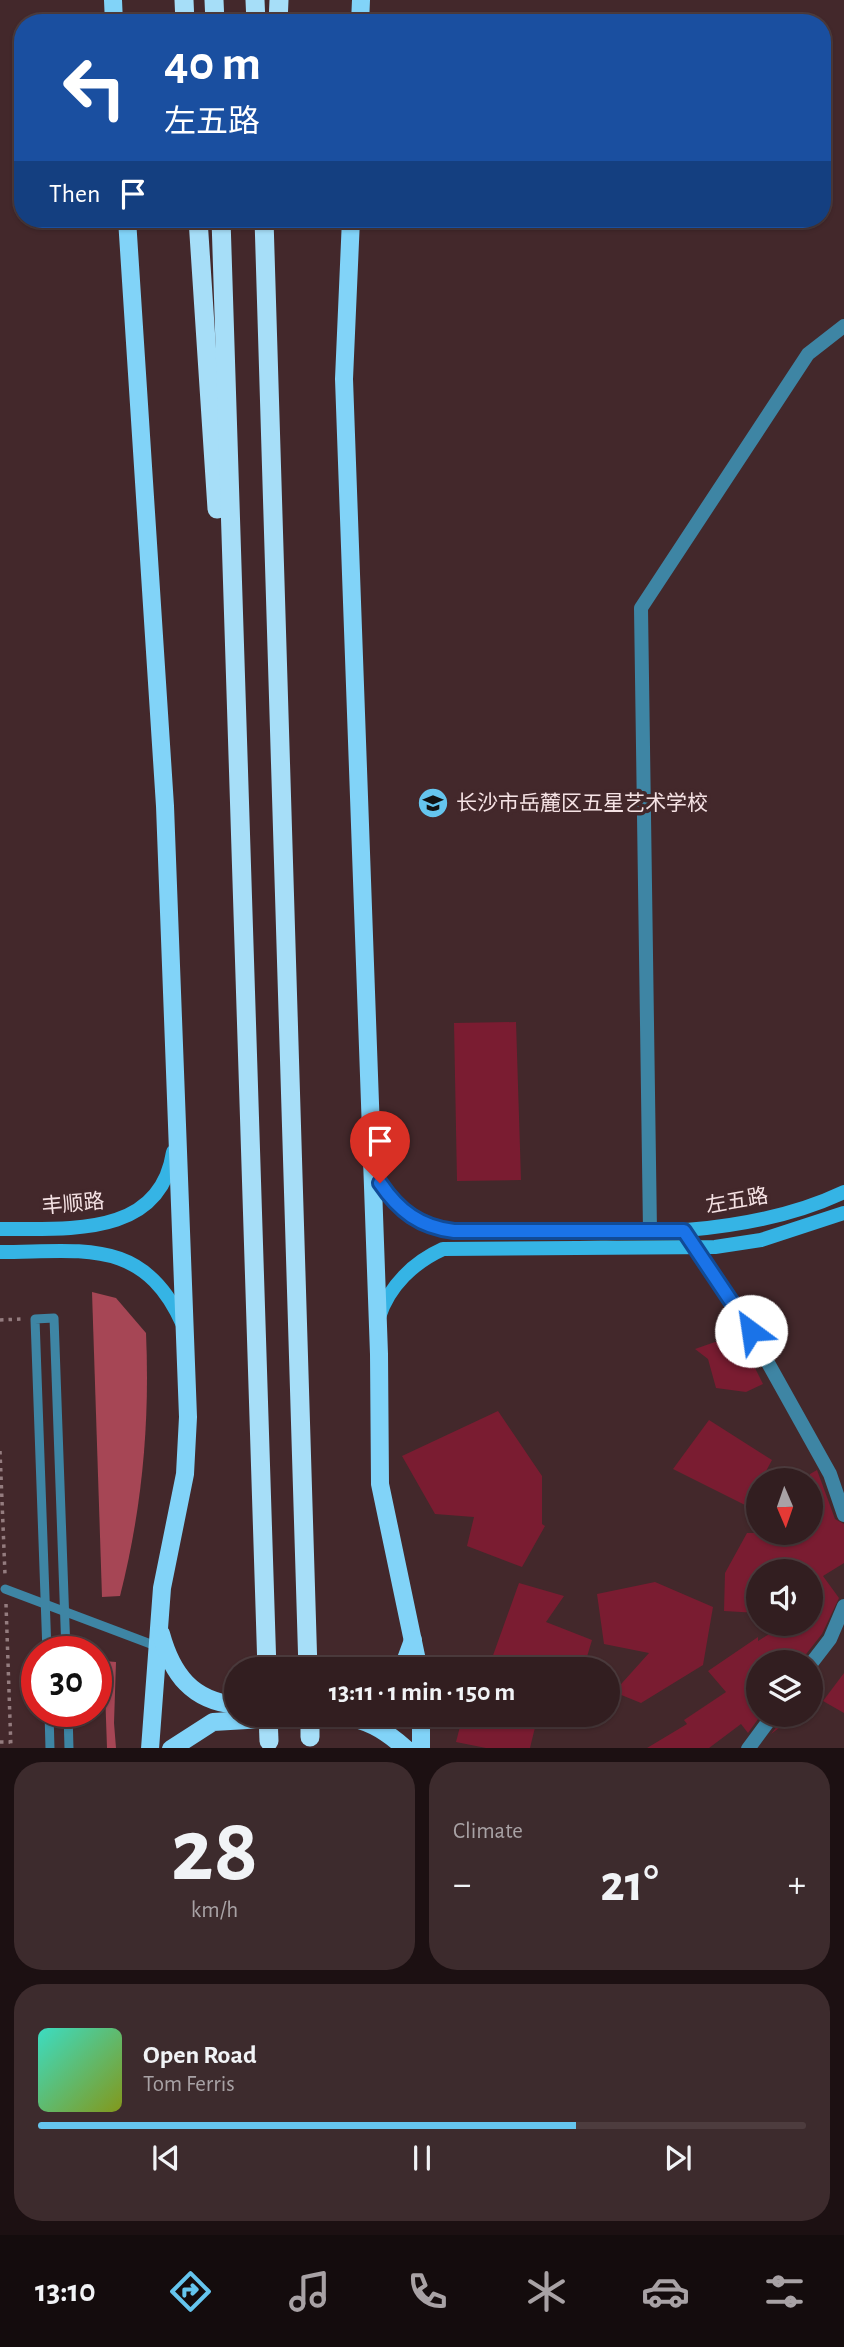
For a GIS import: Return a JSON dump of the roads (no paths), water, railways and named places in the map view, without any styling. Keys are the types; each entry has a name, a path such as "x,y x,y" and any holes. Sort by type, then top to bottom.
{"highway":[{"path":"199,228 222,573 236,680"},
{"path":"221,228 267,1657"},
{"path":"264,228 308,1657"},
{"path":"270,379 274,228"},
{"path":"268,1727 269,1745"}],"main road":[{"path":"128,228 165,806 188,1417 186,1474 159,1614 150,1748"},
{"path":"351,228 344,379 378,1322 380,1484 417,1657"},
{"name":"丰顺路","path":"0,1229 92,1228 117,1221 158,1191 170,1173 176,1130"},
{"name":"左五路","path":"372,1163 391,1200 412,1218 432,1229 684,1231 769,1219 844,1192"},
{"name":"左五路","path":"378,1322 382,1307 398,1282 430,1255 443,1249 696,1248 761,1240 844,1213"},
{"path":"0,1252 89,1252 125,1258 157,1285 178,1315 185,1331"},
{"path":"159,1614 167,1658 177,1676 196,1692 224,1702"},
{"path":"407,1657 414,1636"},
{"path":"172,1748 213,1722 224,1721"},
{"path":"379,1727 406,1748"},
{"path":"421,1727 421,1748"}],"street":[{"path":"650,1231 642,608 808,354 844,326"},
{"path":"684,1231 738,1309 830,1474 844,1515"},
{"path":"822,1650 830,1639 844,1606"},
{"path":"747,1748 764,1727"}],"lane":[{"path":"46,1636 35,1319 54,1318 65,1636"},
{"path":"5,1589 156,1646"},
{"path":"49,1727 50,1748"},
{"path":"68,1727 69,1748"}],"place":[{"name":"长沙市岳麓区五星艺术学校","path":"433,803"}]}
